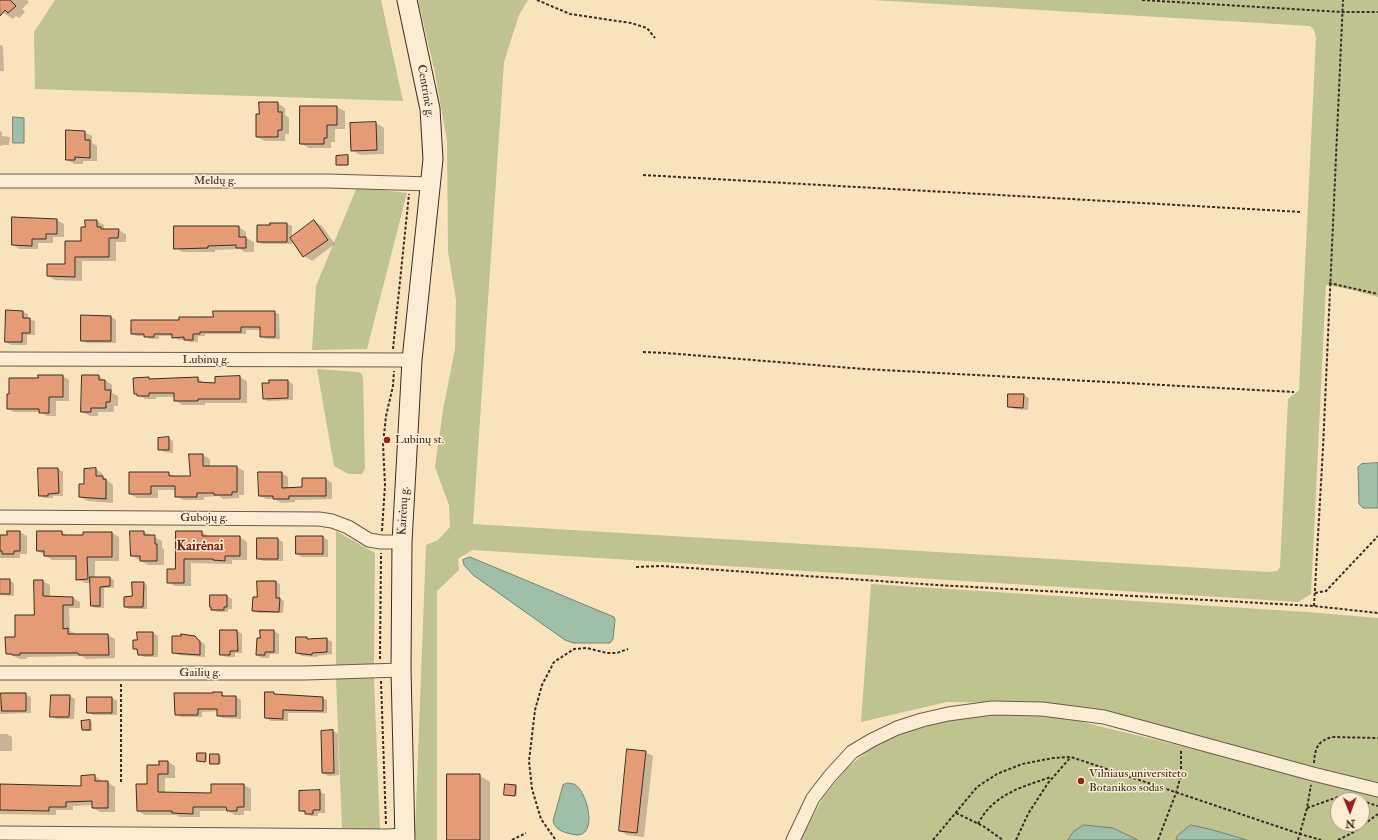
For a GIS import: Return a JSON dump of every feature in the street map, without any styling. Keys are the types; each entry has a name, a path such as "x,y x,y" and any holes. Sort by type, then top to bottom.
{"main road":[{"name":"Centrinė g.","path":"406,0 430,109 433,160 431,184"},
{"name":"Kairėnų g.","path":"404,837 401,670 402,542 412,360 431,184"}],"street":[{"name":"Meldų g.","path":"0,181 328,181 431,184"},
{"name":"Lubinų g.","path":"0,359 412,360"},
{"name":"Gubojų g.","path":"0,517 319,519 332,521 348,527 369,540 381,542 402,542"},
{"name":"Gailių g.","path":"0,673 305,673 401,670"},
{"path":"793,840 814,798 830,776 852,752 897,728 922,720 948,714 992,708 1042,709 1104,717 1313,774 1378,790"},
{"path":"0,833 404,837"}],"path":[{"path":"538,0 570,14 632,22 647,28 655,38"},
{"path":"1142,0 1342,12 1378,12"},
{"path":"1314,606 1323,448 1329,283 1343,0"},
{"path":"643,175 1302,212"},
{"path":"1329,283 1378,294"},
{"path":"642,352 864,369 1294,392"},
{"path":"1315,593 1326,591 1378,536"},
{"path":"636,567 661,566 953,586 1314,606 1378,613"},
{"path":"555,839 541,820 532,789 529,761 535,710 542,685 554,662 574,649 587,648 607,653 617,653 628,649"},
{"path":"121,673 121,782"},
{"path":"1158,840 1176,793 1181,774 1181,737"},
{"path":"1016,840 1028,814 1048,783 1070,757"},
{"path":"933,840 977,787 997,774 1022,764 1054,758 1070,757 1321,840"},
{"path":"978,824 983,813 999,798 1021,787 1053,777"},
{"path":"1306,808 1330,800"},
{"path":"955,813 978,824 1003,840"},
{"path":"1338,840 1352,833 1378,814"},
{"path":"512,840 526,833"}],"green space":[{"path":"55,0 381,0 403,101 35,89 34,32"},
{"path":"418,0 528,0 519,15 504,62 473,524 1269,572 1277,571 1280,567 1288,399 1299,390 1316,37 1314,30 1310,26 872,0 1378,0 1378,297 1326,285 1311,594 1298,602 472,550 458,559 459,570 437,591 437,840 416,840 415,833 426,545 438,540 450,527 449,505 435,467 443,410 455,349 456,300 448,251 447,141 435,73"},
{"path":"357,187 407,193 367,349 312,350 316,286"},
{"path":"317,369 358,372 362,374 365,469 362,474 348,474 334,466"},
{"path":"336,531 375,553 374,665 336,667"},
{"path":"871,584 1307,612 1378,618 1378,784 1053,704 947,702 861,722"},
{"path":"374,678 380,830 342,828 336,679"},
{"name":"Vilniaus universiteto Botanikos sodas","path":"986,713 1028,713 1078,721 1370,792 1330,792 1330,832 1370,832 1370,792 1378,794 1378,840 800,840 824,796 847,768 875,745 910,730 947,718"}],"shaded area":[{"path":"13,117 24,118 24,143 13,143"},
{"path":"1378,463 1378,508 1363,508 1359,504 1358,467 1361,464"},
{"path":"470,557 614,617 613,639 610,643 573,643 565,640 473,575 464,565 463,560"},
{"path":"568,783 574,784 583,794 588,810 588,826 585,832 579,835 574,835 560,830 555,826 553,821 563,785"},
{"path":"1084,825 1113,828 1138,840 1068,840 1073,832"},
{"path":"1191,825 1247,840 1176,840 1177,836"}],"building":[{"path":"0,0 10,0 16,6 8,13 5,10 0,16"},
{"path":"259,102 278,102 278,112 282,112 282,130 278,130 278,137 256,137 256,114 259,114"},
{"path":"300,106 337,106 337,125 327,125 327,138 324,138 324,144 300,144"},
{"path":"376,122 377,150 351,151 350,123"},
{"path":"66,130 85,131 85,140 90,140 90,158 75,157 75,160 66,160"},
{"path":"348,155 348,165 336,165 336,156"},
{"path":"12,217 57,219 57,234 46,234 46,239 32,239 32,246 12,245"},
{"path":"85,220 97,220 97,227 101,227 101,229 119,229 118,238 109,238 109,257 75,257 75,277 47,276 47,264 65,264 65,241 81,241 81,227 85,227"},
{"path":"314,220 328,240 303,257 290,238"},
{"path":"270,223 287,223 287,242 257,242 257,225 270,225"},
{"path":"174,226 239,226 239,237 246,237 246,248 236,248 236,245 174,249"},
{"path":"6,310 23,311 23,318 30,318 30,333 22,333 22,342 5,342"},
{"path":"213,311 275,311 275,337 260,337 260,327 241,327 241,332 200,332 200,334 193,334 193,340 184,340 184,337 172,338 172,334 154,334 154,337 144,337 144,334 131,334 131,320 179,320 179,317 213,317"},
{"path":"81,315 111,316 111,341 81,341"},
{"path":"38,375 63,375 63,397 49,397 49,413 39,413 39,409 7,409 9,378 38,378"},
{"path":"82,375 99,375 99,380 105,380 105,390 111,390 110,402 106,402 106,408 91,408 91,412 81,412"},
{"path":"240,376 240,399 198,399 198,401 174,401 174,393 149,393 149,396 137,396 137,394 134,394 133,378 149,377 149,379 198,377 198,382 215,383 215,377"},
{"path":"269,380 288,380 288,398 263,399 262,383 269,383"},
{"path":"1008,394 1024,394 1023,408 1008,407"},
{"path":"169,437 169,450 158,450 158,438"},
{"path":"189,454 203,454 203,466 237,466 237,492 232,492 232,495 197,493 197,497 175,497 175,486 151,486 151,494 129,494 129,472 169,472 169,476 190,476"},
{"path":"38,468 58,468 59,493 48,494 48,496 39,496"},
{"path":"96,468 96,476 103,476 103,479 106,479 106,499 79,497 79,484 84,484 84,469"},
{"path":"258,472 282,472 282,488 302,487 302,478 326,478 326,496 289,496 289,499 273,499 273,496 259,496"},
{"path":"7,531 20,531 20,551 14,551 14,554 2,554 2,551 0,551 0,535 7,535"},
{"path":"37,531 62,531 62,535 83,535 83,532 112,532 112,557 87,557 88,579 76,580 76,556 44,556 44,551 37,551"},
{"path":"130,531 144,531 144,535 155,535 155,544 157,544 157,561 140,561 140,556 131,556"},
{"path":"176,531 202,531 202,536 240,536 240,556 225,556 225,561 213,559 184,559 184,583 167,583 167,569 175,569"},
{"path":"296,536 323,536 323,554 296,554"},
{"path":"257,538 278,538 278,559 257,559"},
{"path":"90,577 110,577 110,586 100,587 100,606 91,606"},
{"path":"0,579 10,579 10,594 0,594"},
{"path":"34,580 43,580 43,596 73,597 73,605 63,605 63,629 68,628 68,634 108,634 109,655 79,655 78,653 6,654 5,637 15,637 15,615 34,615"},
{"path":"257,581 276,581 276,598 280,598 279,612 252,611 253,597 257,597"},
{"path":"132,582 144,582 143,607 124,607 124,597 132,596"},
{"path":"210,595 227,595 227,607 224,607 224,610 211,610"},
{"path":"220,630 237,630 238,651 230,651 230,655 220,655"},
{"path":"260,630 274,630 274,652 265,652 265,655 256,655 257,638 260,638"},
{"path":"137,632 153,632 153,655 138,655 137,649 133,649 133,640 137,640"},
{"path":"181,634 195,636 200,642 200,655 172,653 172,636 181,636"},
{"path":"296,637 307,637 307,639 327,638 327,652 312,653 312,655 296,653"},
{"path":"222,692 222,696 236,696 236,716 217,716 217,709 198,709 198,715 175,715 174,693"},
{"path":"265,692 274,692 274,694 323,697 323,711 283,710 283,719 265,718"},
{"path":"1,693 26,693 26,711 2,711"},
{"path":"51,695 70,695 69,717 50,717"},
{"path":"87,697 112,697 112,713 87,713"},
{"path":"90,720 90,730 82,730 81,721"},
{"path":"333,730 334,773 322,773 321,731"},
{"path":"627,749 646,751 637,833 619,831"},
{"path":"197,753 206,753 205,762 197,761"},
{"path":"210,754 219,754 219,764 210,764"},
{"path":"159,761 168,761 168,774 158,774 158,792 211,793 211,784 244,784 244,807 237,807 237,811 227,811 226,807 193,807 193,814 172,813 172,811 137,811 136,784 147,784 147,765 159,765"},
{"path":"447,774 480,774 480,840 447,840"},
{"path":"95,775 95,781 108,781 108,808 92,808 92,801 66,802 66,807 49,807 49,811 0,810 0,784 81,786 81,776"},
{"path":"505,784 516,785 515,796 504,795"},
{"path":"320,790 320,810 313,810 313,814 305,814 305,811 299,811 299,791"}],"place":[{"name":"Lubinų st.","path":"387,440"},
{"name":"Vilniaus universiteto Botanikos sodas","path":"1081,781"}],"district":[{"name":"Kairėnai","path":"200,547"}]}
